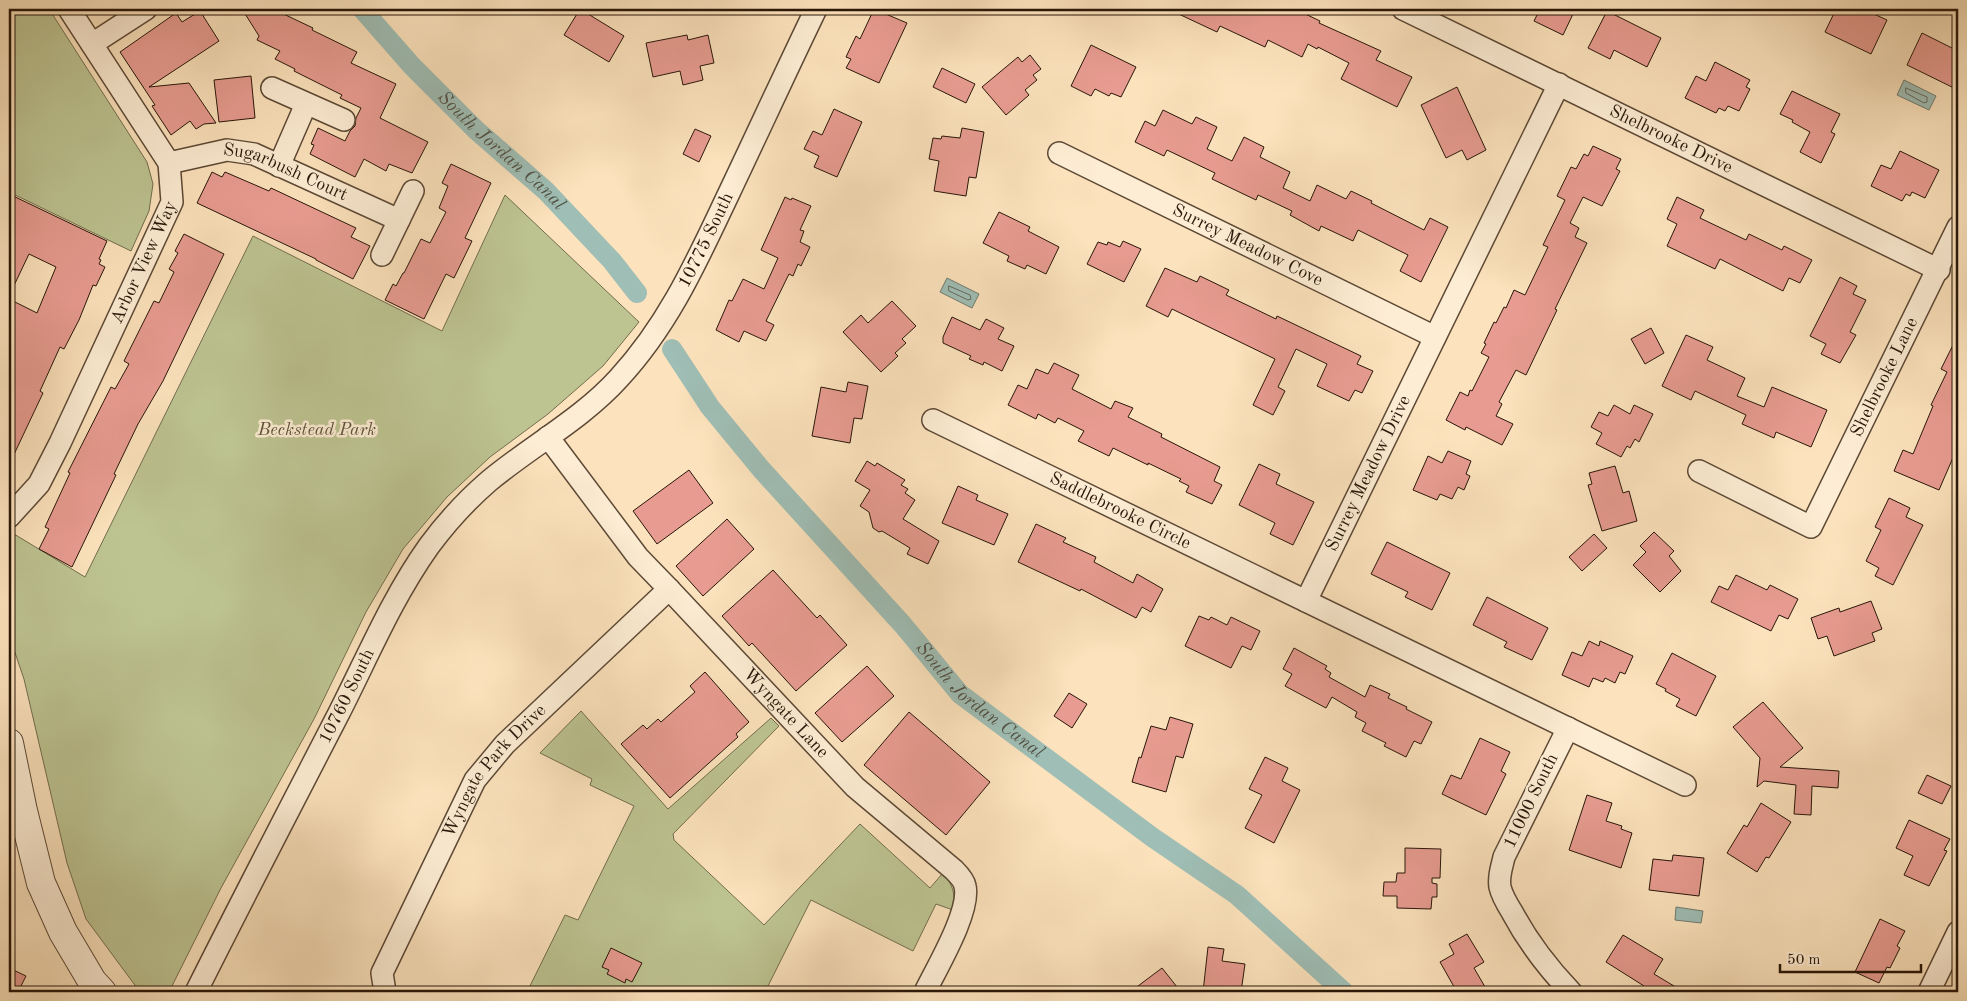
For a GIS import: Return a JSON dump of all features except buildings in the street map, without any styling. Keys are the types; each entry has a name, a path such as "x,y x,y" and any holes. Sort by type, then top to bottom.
{"street":[{"name":"Arbor View Way","path":"9,517 39,484 60,443 172,202 168,163 69,9"},
{"path":"92,44 146,9"},
{"name":"10775 South","path":"548,437 598,399 619,379 656,334 672,309 689,278 816,9"},
{"name":"Shelbrooke Drive","path":"1403,9 1939,270"},
{"name":"Surrey Meadow Drive","path":"1306,601 1558,84"},
{"path":"272,88 344,120"},
{"path":"279,166 306,104"},
{"name":"Sugarbush Court","path":"168,163 228,150 254,154 399,220"},
{"name":"Surrey Meadow Cove","path":"1059,153 1435,337"},
{"path":"382,255 413,191"},
{"name":"Shelbrooke Lane","path":"1698,471 1811,527 1939,270 1958,227"},
{"name":"Saddlebrooke Circle","path":"933,420 1306,601"},
{"name":"Wyngate Lane","path":"548,437 638,557 854,787 954,870 965,885 965,903 957,928 925,992"},
{"name":"10760 South","path":"196,992 340,710 387,613 407,578 431,544 458,512 488,482 548,437"},
{"name":"Wyngate Park Drive","path":"385,992 382,973 475,780 505,744 669,589"},
{"path":"1306,601 1685,785"},
{"name":"11000 South","path":"1568,728 1504,857 1500,875 1500,888 1524,935 1549,970 1571,992"},
{"path":"9,743 23,811 41,883 63,932 92,981 102,992"},
{"path":"1929,992 1958,932"}],"green space":[{"path":"9,9 49,9 147,162 153,184 149,211 131,251 9,192"},
{"name":"Beckstead Park","path":"505,195 639,322 603,366 548,414 490,457 447,497 403,549 366,612 314,719 221,888 169,992 140,992 86,919 67,863 24,679 9,635 9,540 14,534 85,577 253,236 442,331"},
{"path":"581,711 668,809 771,718 779,726 673,834 674,840 764,925 860,824 930,888 942,874 946,877 953,890 953,910 936,904 913,951 811,900 765,992 527,992 565,915 578,920 634,806 590,785 592,779 540,753"}],"water":[{"path":"1904,80 1936,96 1929,110 1897,95"},
{"path":"947,278 979,294 972,308 940,292"},
{"path":"1676,907 1703,911 1701,923 1675,920"}],"waterway":[{"name":"South Jordan Canal","path":"362,9 412,66 476,130 546,191 612,261 637,293"},
{"name":"South Jordan Canal","path":"672,349 710,407 761,469 903,625 960,694 1152,837 1237,895 1344,992"}]}
